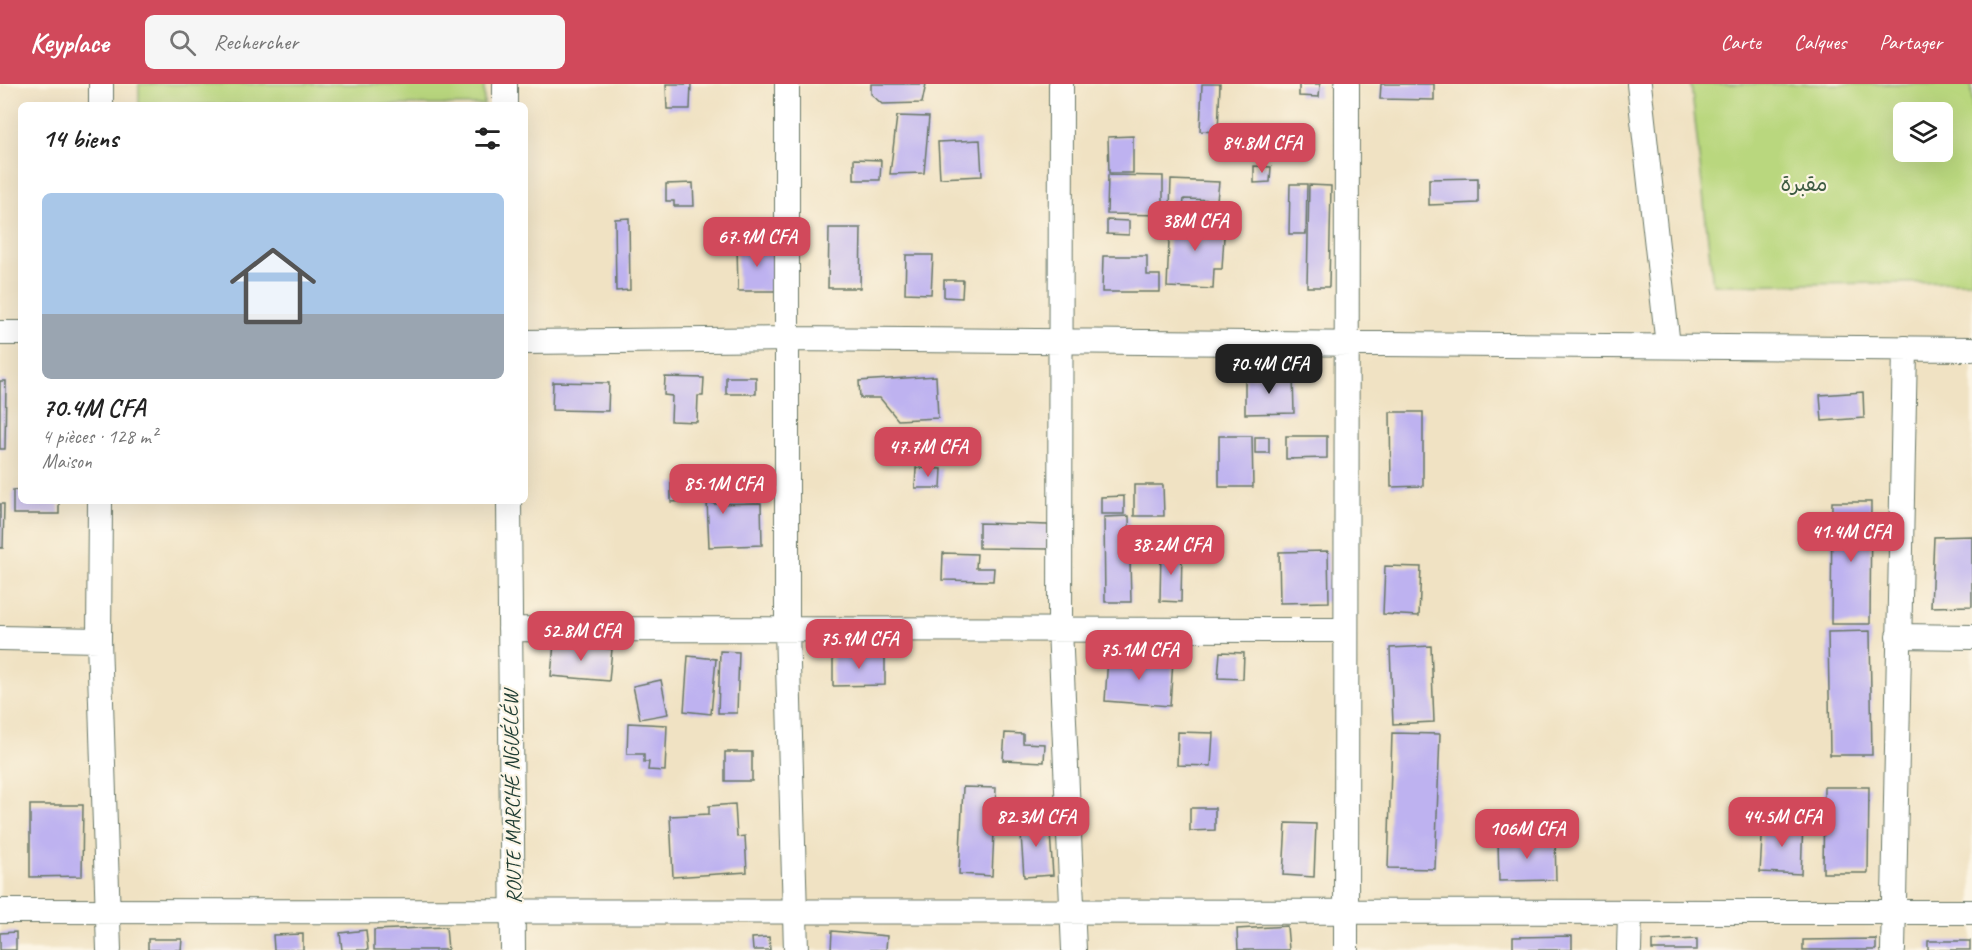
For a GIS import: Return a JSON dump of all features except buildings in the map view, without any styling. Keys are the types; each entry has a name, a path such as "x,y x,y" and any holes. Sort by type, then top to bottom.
{"street":[{"path":"101,84 101,102"},
{"path":"505,84 505,102"},
{"path":"787,84 787,628 796,950"},
{"path":"1060,84 1060,630 1074,950"},
{"path":"1346,950 1347,84"},
{"path":"1639,84 1668,346"},
{"path":"0,333 18,333"},
{"path":"528,342 788,339 1972,349"},
{"path":"1893,950 1905,348"},
{"path":"100,504 99,640 109,950"},
{"name":"ROUTE MARCHÉ NGUÉLÉW","path":"509,504 513,950"},
{"path":"510,629 1346,630"},
{"path":"1898,636 1972,637"},
{"path":"0,638 99,640"},
{"path":"0,911 1972,912"},
{"path":"1629,950 1630,912"}],"green space":[{"path":"139,84 484,84 484,102 139,102"},
{"name":"مقبرة","path":"1691,84 1972,84 1972,282 1713,285"}]}
